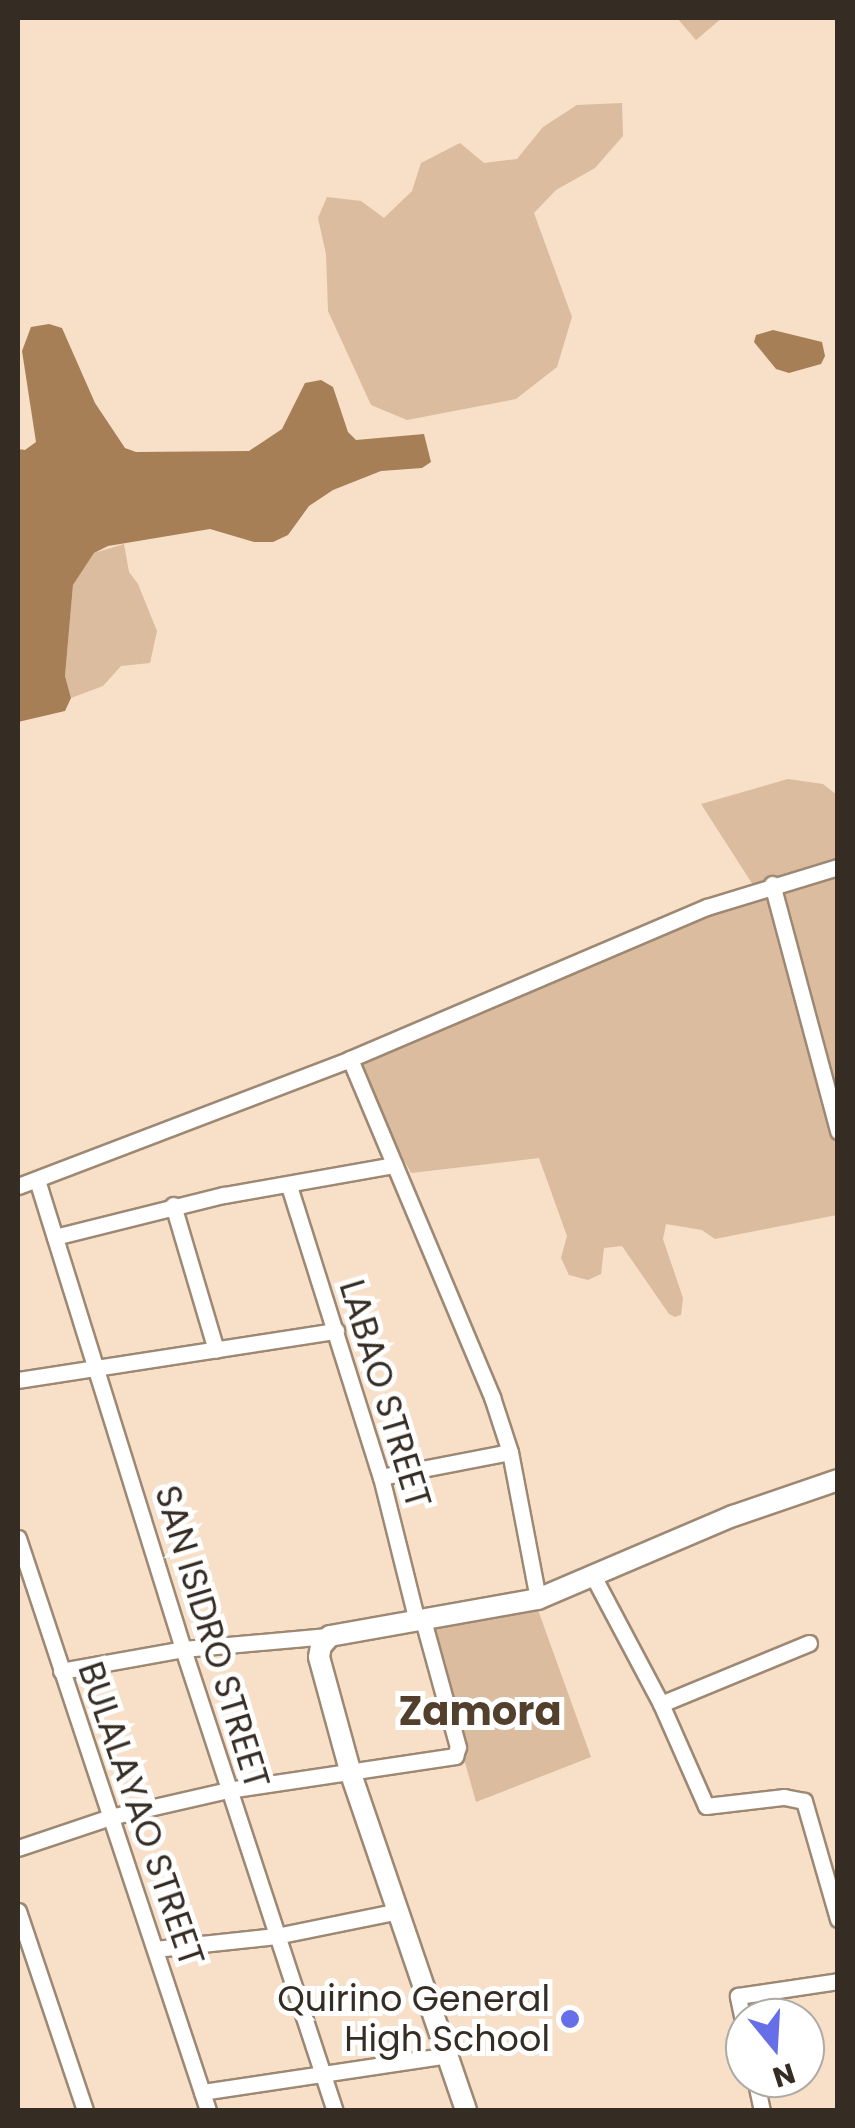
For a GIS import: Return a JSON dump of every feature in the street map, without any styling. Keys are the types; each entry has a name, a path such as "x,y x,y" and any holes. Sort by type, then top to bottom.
{"main road":[{"path":"466,2110 351,1774 319,1657 321,1646 330,1636 538,1599 734,1516 838,1480"}],"street":[{"path":"18,1186 350,1060 690,914 772,884 838,867"},
{"path":"772,884 838,1130"},
{"path":"350,1060 466,1329 510,1452 538,1599"},
{"path":"55,1237 174,1206 394,1165"},
{"name":"SAN ISIDRO STREET","path":"37,1180 183,1650 335,2110"},
{"name":"LABAO STREET","path":"289,1186 382,1476 457,1753 444,1760 351,1774"},
{"path":"174,1206 216,1350"},
{"path":"18,1380 336,1332"},
{"path":"382,1476 510,1452"},
{"name":"BULALAYAO STREET","path":"18,1538 208,2110"},
{"path":"592,1574 661,1704 706,1806 784,1797 798,1798 808,1806 838,1918"},
{"path":"61,1670 183,1650 330,1636"},
{"path":"661,1704 809,1643"},
{"path":"18,1848 110,1817 228,1790 351,1774"},
{"path":"18,1910 85,2110"},
{"path":"155,1949 276,1936 400,1911"},
{"path":"738,1998 838,1981"},
{"path":"202,2092 449,2055"}],"shaded area":[{"path":"677,18 722,18 696,40"},
{"path":"622,103 623,136 595,168 556,190 534,213 572,317 557,367 516,399 407,420 371,405 328,311 326,254 318,218 327,197 361,201 384,218 412,191 421,163 460,143 484,163 517,159 543,127 577,105"},
{"path":"49,324 62,328 95,403 125,448 136,452 249,451 282,429 305,383 321,380 333,387 348,432 356,440 424,434 431,462 422,468 381,471 333,490 309,506 288,535 273,542 254,542 210,529 108,546 94,553 73,585 65,676 71,698 65,711 18,722 18,449 25,450 36,442 22,351 31,327"},
{"path":"773,330 822,342 825,356 821,364 789,373 776,369 754,342 756,335"},
{"path":"124,544 129,572 157,631 150,663 121,666 103,686 71,698 65,676 73,585 94,553"},
{"path":"788,779 823,784 837,795 837,1215 715,1239 702,1230 666,1224 663,1239 683,1298 681,1315 675,1317 669,1314 622,1246 604,1248 601,1274 588,1280 569,1275 561,1258 567,1236 539,1158 411,1173 350,1059 755,888 701,804"},
{"path":"533,1596 591,1757 476,1802 426,1622"}],"place":[{"name":"Quirino General High School","path":"570,2019"}],"district":[{"name":"Zamora","path":"480,1711"}]}
